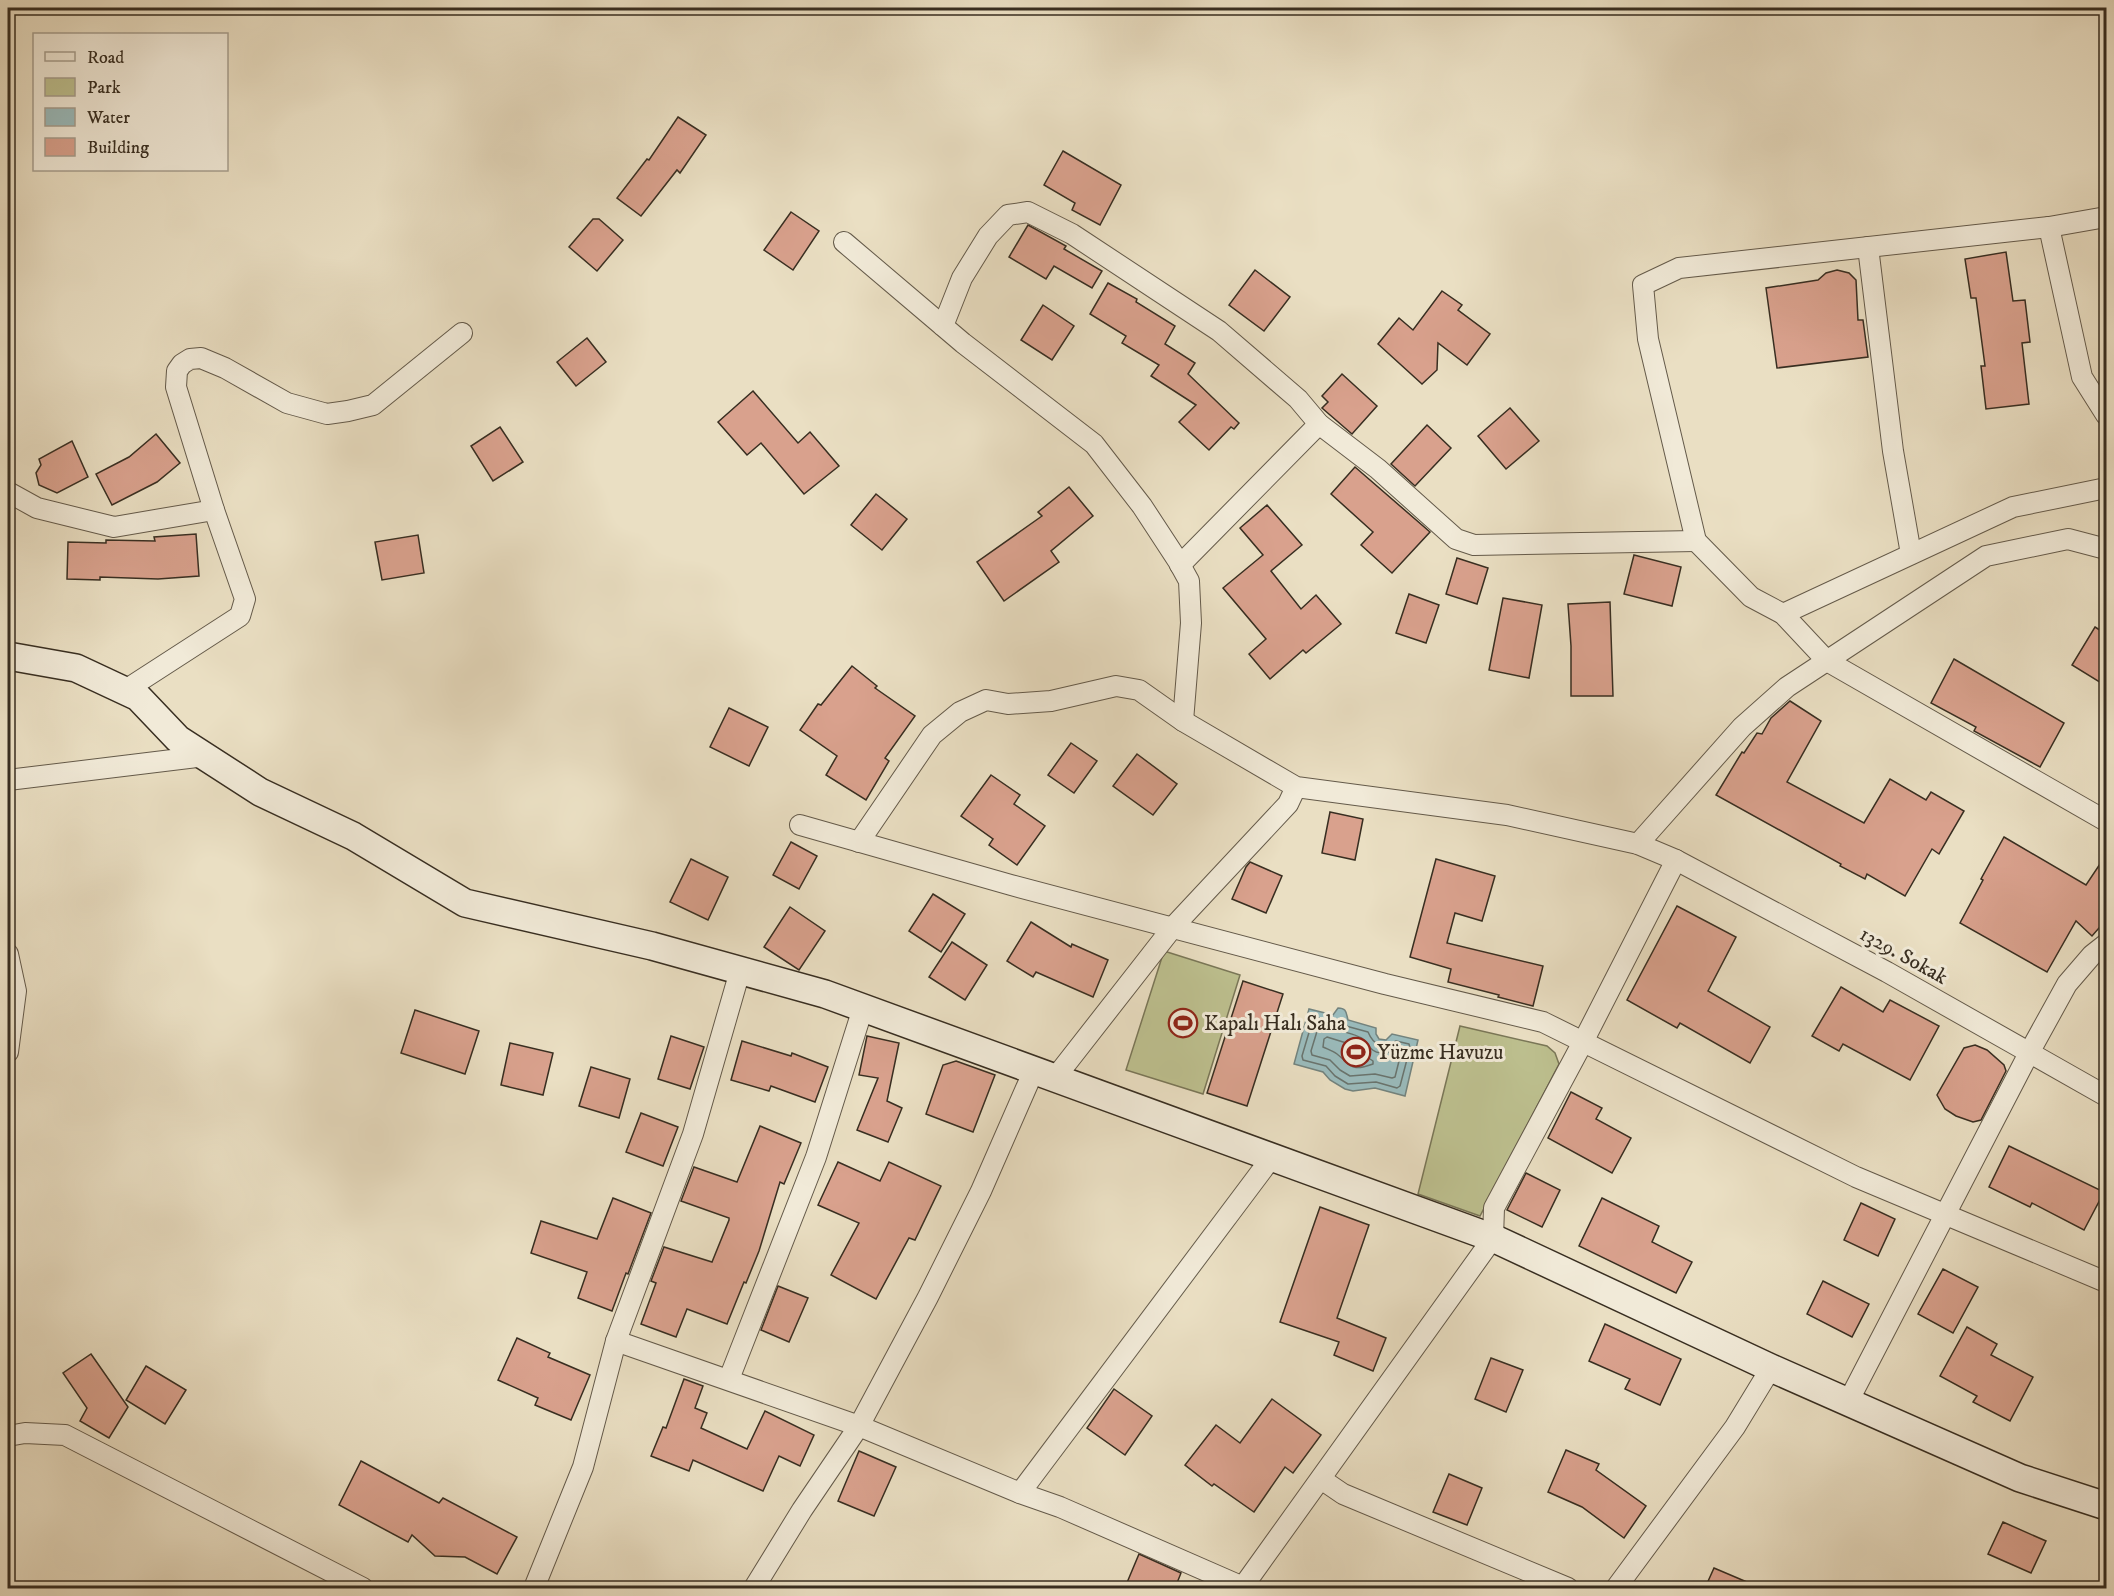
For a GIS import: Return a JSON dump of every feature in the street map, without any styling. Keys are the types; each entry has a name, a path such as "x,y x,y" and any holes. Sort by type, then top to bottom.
{"street":[{"path":"943,326 962,278 988,236 1008,215 1028,212 1072,234 1219,332 1298,399 1319,424 1378,469 1456,539 1474,544 1696,541"},
{"path":"2106,217 2049,227 1679,267 1642,285 1648,339 1696,541 1751,597 1783,614 1827,661 2106,821"},
{"path":"2049,227 2082,377 2106,415"},
{"path":"844,242 943,326 1094,444 1142,506 1189,581 1191,623 1183,721"},
{"path":"1868,247 1893,451 1911,554"},
{"path":"131,694 240,616 245,599 214,510 176,387 177,371 182,364 190,359 201,358 225,368 287,403 327,414 373,405 462,333"},
{"path":"1180,565 1319,424"},
{"path":"1783,614 2013,507 2106,488"},
{"path":"8,492 37,508 114,527 214,510"},
{"path":"1638,844 1742,727 1787,687 1986,556 2068,539 2106,549"},
{"path":"8,656 76,668 131,694 178,739 260,792 353,836 465,903 652,946 825,994 1493,1238 1771,1368 1849,1400 2020,1478 2106,1506"},
{"path":"754,1588 802,1510 859,1426 1044,1074 1173,927 1288,804 1296,787 1183,721 1139,690 1116,686 1051,701 1008,704 986,700 960,712 932,735 859,842"},
{"path":"8,780 205,756"},
{"name":"1329. Sokak","path":"1296,787 1507,815 1638,844 1676,860 1887,972 2106,1096"},
{"path":"800,825 1011,885 1385,984 1543,1022 1856,1177 2106,1282"},
{"path":"616,1341 859,1426 1020,1493 1060,1507 1242,1588 1493,1238 1494,1208 1583,1042 1676,860"},
{"path":"1849,1400 2067,984 2092,955 2106,944"},
{"path":"8,954 16,992 8,1053"},
{"path":"534,1588 583,1467 616,1341 693,1134 740,971"},
{"path":"729,1379 816,1156 863,1008"},
{"path":"1020,1493 1272,1157"},
{"path":"1616,1588 1735,1427 1771,1368"},
{"path":"8,1436 25,1433 65,1435 363,1588"},
{"path":"1321,1479 1343,1494 1568,1588"}],"green space":[{"name":"Kapalı Halı Saha","path":"1164,951 1240,975 1203,1094 1126,1070"},
{"path":"1460,1026 1547,1046 1555,1053 1559,1064 1480,1216 1418,1194"}],"water":[{"name":"Yüzme Havuzu","path":"1338,1008 1345,1010 1348,1020 1376,1028 1379,1039 1386,1040 1392,1034 1418,1040 1405,1096 1375,1088 1353,1091 1345,1089 1330,1080 1323,1072 1294,1064 1309,1009 1333,1015"}],"building":[{"path":"678,117 706,135 680,173 677,170 641,216 617,198 647,159 649,160"},
{"path":"1063,151 1121,185 1100,225 1072,210 1075,203 1044,185"},
{"path":"791,212 819,231 793,270 764,250"},
{"path":"593,219 599,219 623,240 597,271 569,247"},
{"path":"1028,225 1066,246 1064,249 1102,271 1092,288 1054,266 1046,279 1009,257"},
{"path":"2006,252 2013,301 2025,300 2030,342 2022,343 2029,404 1986,409 1981,366 1985,366 1976,298 1971,298 1965,259"},
{"path":"1255,270 1290,297 1264,331 1229,305"},
{"path":"1837,270 1849,273 1856,280 1858,320 1863,320 1868,357 1777,368 1766,288 1818,280 1826,273"},
{"path":"1108,283 1137,299 1136,302 1175,326 1165,344 1195,363 1188,374 1239,423 1234,429 1231,427 1209,450 1179,422 1196,405 1151,376 1159,365 1122,343 1126,336 1090,314"},
{"path":"1442,291 1462,305 1458,310 1490,334 1467,365 1438,343 1437,370 1422,384 1378,344 1399,318 1413,330"},
{"path":"1043,305 1074,326 1052,360 1021,340"},
{"path":"587,338 606,362 576,386 557,362"},
{"path":"1342,374 1377,406 1352,434 1322,408 1328,402 1322,396"},
{"path":"753,391 798,443 810,432 839,466 804,494 761,443 747,455 718,422"},
{"path":"1510,408 1539,441 1506,469 1478,436"},
{"path":"1427,425 1451,448 1415,486 1391,464"},
{"path":"500,427 523,462 493,481 471,446"},
{"path":"156,434 180,463 157,482 112,505 96,474 129,457"},
{"path":"72,441 88,477 57,493 39,485 36,473 41,465 39,459"},
{"path":"1355,467 1430,532 1392,573 1361,545 1373,532 1331,494"},
{"path":"1069,487 1093,516 1051,551 1059,562 1004,601 977,562 1042,516 1038,512"},
{"path":"876,494 907,519 882,550 851,525"},
{"path":"1267,505 1302,545 1271,571 1301,609 1316,595 1341,624 1306,653 1303,650 1270,679 1249,654 1266,639 1223,588 1263,555 1240,528"},
{"path":"196,534 199,576 158,579 100,577 100,580 67,579 68,542 155,541 154,537"},
{"path":"418,535 424,573 382,580 375,542"},
{"path":"1634,555 1681,567 1672,606 1624,594"},
{"path":"1457,558 1488,568 1477,604 1446,594"},
{"path":"1409,594 1439,605 1426,643 1396,633"},
{"path":"1503,598 1542,605 1529,678 1489,670"},
{"path":"1610,602 1613,696 1571,696 1568,604"},
{"path":"2095,627 2106,634 2106,686 2072,665"},
{"path":"1954,659 2064,723 2040,767 1974,731 1976,727 1931,703"},
{"path":"852,666 877,686 875,688 915,716 885,758 889,761 866,800 826,775 837,756 800,730 818,704 821,705"},
{"path":"1790,701 1821,721 1787,782 1864,823 1890,779 1926,800 1931,792 1964,811 1939,854 1932,849 1905,896 1867,874 1865,879 1840,866 1841,864 1716,795 1742,752 1744,753 1757,733 1762,734 1771,718"},
{"path":"729,708 768,727 749,766 710,747"},
{"path":"1071,743 1097,761 1074,793 1048,775"},
{"path":"1137,754 1177,784 1153,815 1113,786"},
{"path":"991,775 1020,795 1014,804 1045,826 1017,865 989,845 993,839 961,816"},
{"path":"1330,812 1363,819 1355,860 1322,853"},
{"path":"2004,837 2086,885 2106,855 2106,920 2092,936 2076,921 2047,972 1960,923"},
{"path":"791,842 817,856 799,889 773,875"},
{"path":"691,859 728,877 708,920 670,902"},
{"path":"1436,859 1495,876 1482,921 1455,913 1447,943 1543,966 1533,1006 1448,982 1451,969 1410,957"},
{"path":"1250,862 1282,876 1266,913 1232,899"},
{"path":"933,894 965,914 941,952 909,931"},
{"path":"1677,906 1736,937 1708,991 1770,1027 1750,1063 1680,1023 1677,1028 1627,1000"},
{"path":"790,907 825,931 799,970 764,947"},
{"path":"1031,922 1071,947 1072,944 1108,960 1093,997 1036,972 1033,977 1007,961"},
{"path":"952,942 987,965 965,1000 929,977"},
{"path":"1243,981 1283,994 1247,1106 1207,1093"},
{"path":"1841,987 1883,1012 1890,1000 1939,1026 1910,1080 1843,1044 1839,1051 1812,1036"},
{"path":"415,1010 479,1031 465,1074 401,1053"},
{"path":"671,1036 704,1047 690,1089 658,1079"},
{"path":"867,1036 899,1043 887,1101 902,1108 888,1142 857,1130 878,1078 859,1075"},
{"path":"742,1041 791,1056 792,1053 828,1067 815,1102 771,1086 769,1091 731,1080"},
{"path":"510,1043 553,1053 543,1095 501,1085"},
{"path":"1975,1045 1987,1050 2004,1065 2006,1071 1981,1120 1973,1122 1945,1109 1937,1095 1964,1048"},
{"path":"956,1061 995,1075 973,1132 926,1114 943,1065"},
{"path":"591,1067 630,1079 619,1118 579,1106"},
{"path":"1571,1092 1602,1108 1596,1119 1631,1138 1612,1173 1548,1138"},
{"path":"641,1113 678,1127 663,1166 626,1152"},
{"path":"760,1126 801,1143 784,1184 780,1182 759,1251 727,1324 687,1309 676,1337 641,1324 656,1283 651,1281 664,1247 712,1262 729,1220 729,1218 681,1201 694,1167 737,1182"},
{"path":"2009,1146 2104,1192 2084,1230 2032,1203 2030,1207 1989,1187"},
{"path":"838,1162 880,1181 889,1162 941,1186 915,1240 909,1238 876,1299 831,1275 859,1223 818,1205"},
{"path":"1526,1173 1560,1190 1542,1227 1507,1210"},
{"path":"613,1198 651,1213 612,1311 578,1298 587,1272 531,1253 541,1221 597,1239"},
{"path":"1602,1198 1659,1226 1652,1242 1692,1262 1676,1293 1579,1246"},
{"path":"1861,1203 1895,1219 1878,1256 1844,1240"},
{"path":"1320,1207 1369,1225 1337,1318 1386,1338 1373,1371 1334,1355 1339,1342 1280,1322"},
{"path":"1943,1269 1978,1287 1953,1333 1918,1314"},
{"path":"1823,1281 1869,1304 1852,1337 1807,1314"},
{"path":"778,1286 808,1298 789,1342 761,1330"},
{"path":"1605,1324 1681,1359 1660,1405 1625,1389 1630,1379 1589,1361"},
{"path":"1967,1327 1997,1344 1991,1355 2033,1377 2010,1421 1973,1402 1977,1396 1940,1376"},
{"path":"517,1338 550,1353 548,1357 590,1375 571,1420 535,1405 538,1398 498,1380"},
{"path":"91,1354 128,1407 109,1438 80,1421 87,1408 63,1373"},
{"path":"1491,1358 1523,1370 1506,1412 1475,1399"},
{"path":"146,1366 186,1390 165,1424 126,1400"},
{"path":"684,1379 703,1386 695,1408 707,1413 701,1428 747,1449 765,1411 814,1435 800,1466 779,1456 763,1491 693,1460 689,1471 651,1456 663,1427 666,1428"},
{"path":"1114,1389 1152,1416 1125,1455 1087,1428"},
{"path":"1272,1399 1321,1435 1293,1473 1285,1467 1254,1512 1214,1484 1212,1486 1185,1465 1216,1425 1240,1443"},
{"path":"1566,1450 1599,1464 1596,1470 1646,1506 1624,1538 1582,1507 1548,1492"},
{"path":"859,1451 896,1467 874,1516 838,1501"},
{"path":"361,1461 439,1503 443,1498 517,1537 497,1574 465,1557 435,1556 412,1535 408,1542 339,1505"},
{"path":"1449,1474 1482,1488 1467,1525 1433,1512"},
{"path":"2003,1522 2046,1541 2031,1573 1988,1554"},
{"path":"1139,1554 1181,1573 1175,1588 1135,1588 1126,1585"},
{"path":"1714,1568 1761,1588 1705,1588"}],"place":[{"name":"Kapalı Halı Saha","path":"1183,1023"},
{"name":"Yüzme Havuzu","path":"1356,1052"}]}
